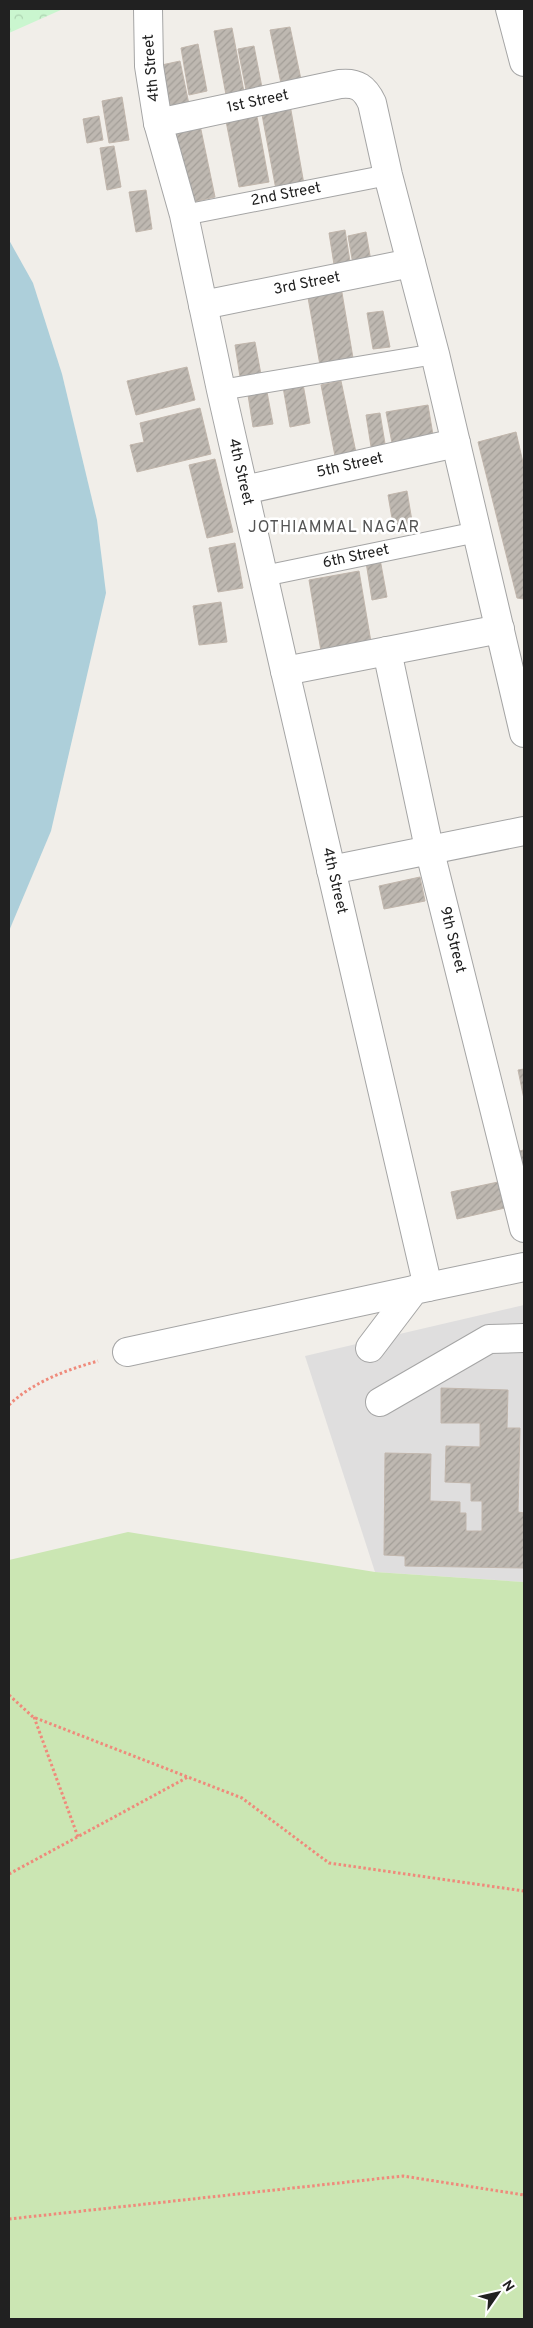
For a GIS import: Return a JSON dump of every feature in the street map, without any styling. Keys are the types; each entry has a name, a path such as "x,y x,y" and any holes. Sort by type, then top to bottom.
{"street":[{"name":"4th Street","path":"148,9 149,66 158,123 184,215 221,390 331,870 421,1288"},
{"path":"510,9 524,62"},
{"name":"1st Street","path":"158,123 350,83 359,86 367,92 372,103 388,176"},
{"path":"388,176 435,354 524,733"},
{"name":"3rd Street","path":"203,305 411,264"},
{"name":"5th Street","path":"244,490 456,442"},
{"path":"285,671 500,629"},
{"name":"9th Street","path":"387,651 429,848 524,1228"},
{"path":"331,870 429,848 524,831"},
{"path":"127,1352 524,1267"},
{"path":"370,1348 421,1288"},
{"path":"380,1402 489,1339 524,1338"}],"lane":[{"name":"2nd Street","path":"184,215 388,176"},
{"path":"221,390 435,354"},
{"name":"6th Street","path":"264,576 477,532"}],"path":[{"path":"9,1405 19,1395 62,1372 127,1352"},
{"path":"9,1695 34,1716 242,1798 329,1863 524,1891"},
{"path":"34,1716 78,1837"},
{"path":"9,1874 189,1777"},
{"path":"9,2219 403,2176 524,2196"}],"shaded area":[{"path":"524,1305 524,1582 375,1572 305,1356"}],"green space":[{"path":"9,9 63,9 9,33"},
{"path":"128,1532 375,1572 524,1582 524,2319 9,2319 9,1560"}],"water":[{"path":"9,240 33,283 62,374 97,520 106,593 51,831 9,931"}],"building":[{"path":"290,27 303,89 283,93 270,30"},
{"path":"232,28 245,97 227,100 214,31"},
{"path":"198,44 207,91 189,95 181,48"},
{"path":"254,46 264,98 248,100 238,49"},
{"path":"180,61 191,114 169,118 157,66"},
{"path":"122,97 129,140 109,143 102,101"},
{"path":"289,99 305,190 277,195 260,104"},
{"path":"255,106 269,182 239,187 224,111"},
{"path":"99,116 103,140 87,143 83,119"},
{"path":"200,125 215,197 189,203 174,130"},
{"path":"114,146 121,187 107,190 100,148"},
{"path":"146,190 152,229 136,232 129,192"},
{"path":"345,230 352,274 336,277 329,233"},
{"path":"366,232 372,267 354,270 348,236"},
{"path":"341,287 353,358 320,365 307,292"},
{"path":"383,311 390,347 373,349 367,313"},
{"path":"255,342 262,380 241,383 235,345"},
{"path":"187,367 195,400 136,415 127,381"},
{"path":"341,381 358,462 337,466 321,385"},
{"path":"303,384 310,423 290,427 283,387"},
{"path":"267,392 273,424 253,427 248,395"},
{"path":"428,405 434,441 393,448 386,412"},
{"path":"200,408 211,454 137,472 130,445 144,442 140,423"},
{"path":"380,413 387,456 373,459 366,415"},
{"path":"516,432 524,467 524,599 517,598 478,442"},
{"path":"215,459 233,532 207,538 189,465"},
{"path":"407,491 413,527 394,530 388,495"},
{"path":"235,543 243,588 218,592 209,548"},
{"path":"380,559 387,597 372,600 366,562"},
{"path":"359,571 371,642 321,651 309,580"},
{"path":"221,602 227,642 199,645 193,606"},
{"path":"420,877 425,901 384,909 379,886"},
{"path":"524,1069 524,1099 518,1070"},
{"path":"524,1150 524,1175 519,1151"},
{"path":"498,1182 505,1208 457,1219 451,1192"},
{"path":"441,1388 508,1390 507,1428 520,1428 518,1512 524,1513 524,1568 405,1566 405,1556 384,1555 385,1453 431,1454 430,1501 460,1502 460,1513 466,1513 466,1531 482,1531 482,1501 471,1501 471,1483 445,1482 446,1446 480,1447 480,1423 441,1423"}],"district":[{"name":"JOTHIAMMAL NAGAR","path":"334,528"}]}
